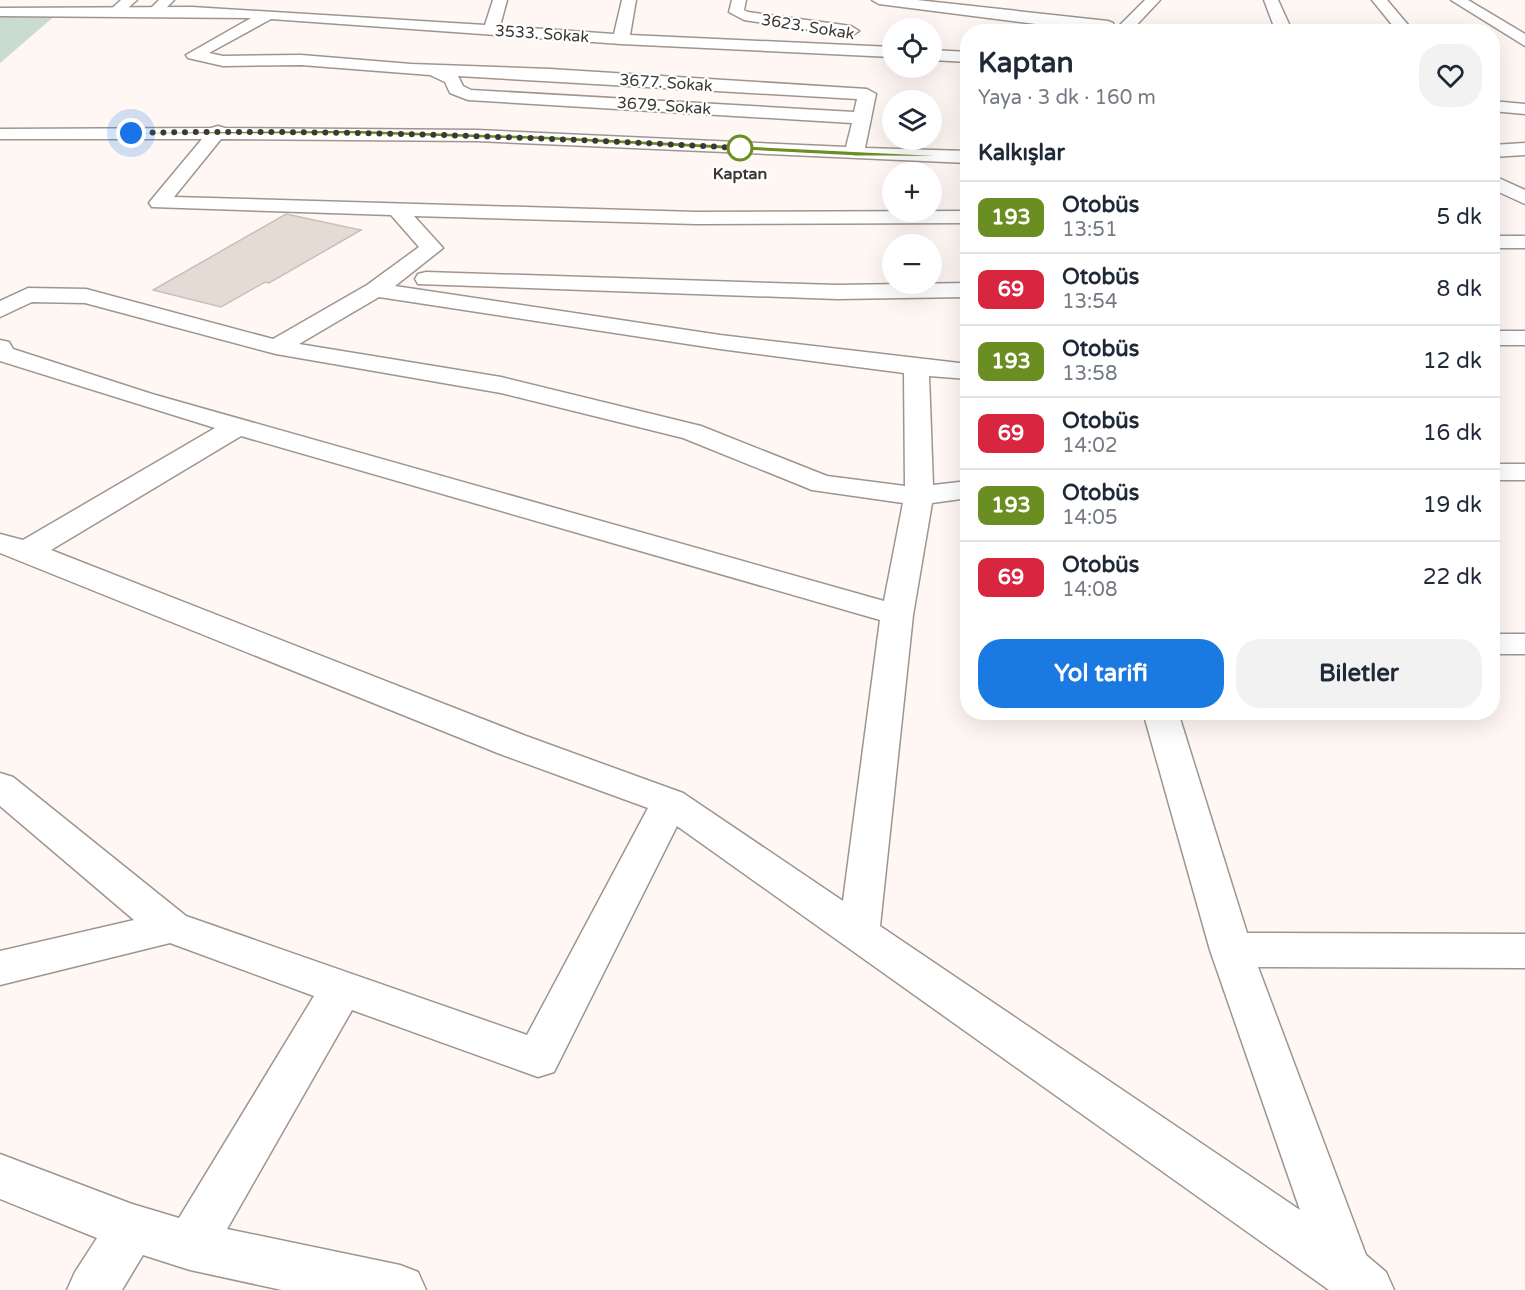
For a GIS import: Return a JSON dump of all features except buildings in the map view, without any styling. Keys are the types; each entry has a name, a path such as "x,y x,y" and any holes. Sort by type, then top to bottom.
{"street":[{"path":"115,12 130,0"},
{"path":"155,11 167,0"},
{"path":"491,30 500,0"},
{"path":"621,39 629,0"},
{"name":"3623. Sokak","path":"739,0 736,12 744,16 850,31 882,40"},
{"path":"879,0 1089,24"},
{"path":"1129,24 1153,0"},
{"path":"1271,0 1281,24"},
{"path":"1379,0 1400,24"},
{"path":"1458,0 1497,24"},
{"path":"942,18 955,10"},
{"name":"3533. Sokak","path":"0,12 192,11 269,14 621,39 882,52"},
{"name":"3677. Sokak","path":"269,14 194,55 223,61 301,60 433,70 466,70 867,94 861,118"},
{"path":"1500,26 1525,41"},
{"path":"942,56 960,57"},
{"name":"3679. Sokak","path":"433,70 452,80 456,89 468,94 861,118"},
{"path":"1500,107 1525,109"},
{"path":"854,154 861,118"},
{"path":"218,131 159,203 696,218 960,217"},
{"path":"0,134 218,131 546,138 854,154 960,157"},
{"path":"1500,150 1525,148"},
{"path":"1500,168 1514,169"},
{"path":"1500,185 1525,198"},
{"path":"276,347 384,284 432,248 397,209"},
{"path":"1500,242 1525,242"},
{"path":"384,284 837,292 960,290"},
{"path":"384,284 720,342 960,371"},
{"path":"0,310 28,295 86,296 276,347 501,385 692,432 822,484 919,496 960,490"},
{"path":"1500,338 1525,338"},
{"path":"0,347 3,354 238,426 897,615"},
{"path":"859,933 897,615 919,496 916,367"},
{"path":"14,547 238,426"},
{"path":"1500,472 1525,472"},
{"path":"14,547 513,746 670,802 1358,1281"},
{"path":"1500,644 1525,644"},
{"path":"1162,720 1231,950 1358,1281"},
{"path":"0,786 171,927 538,1058 670,802"},
{"path":"0,968 171,927"},
{"path":"1231,950 1525,951"},
{"path":"190,1245 342,988"},
{"path":"0,1176 132,1228 190,1245 400,1290"},
{"path":"93,1290 132,1228"}],"green space":[{"path":"57,14 0,63 0,15"}],"bus line":[{"name":"193","path":"0,134 353,132 546,138 854,154 960,157"}],"place":[{"name":"Kaptan","path":"740,148"}],"route":[{"path":"131,133 353,132 546,138 740,148"}]}
